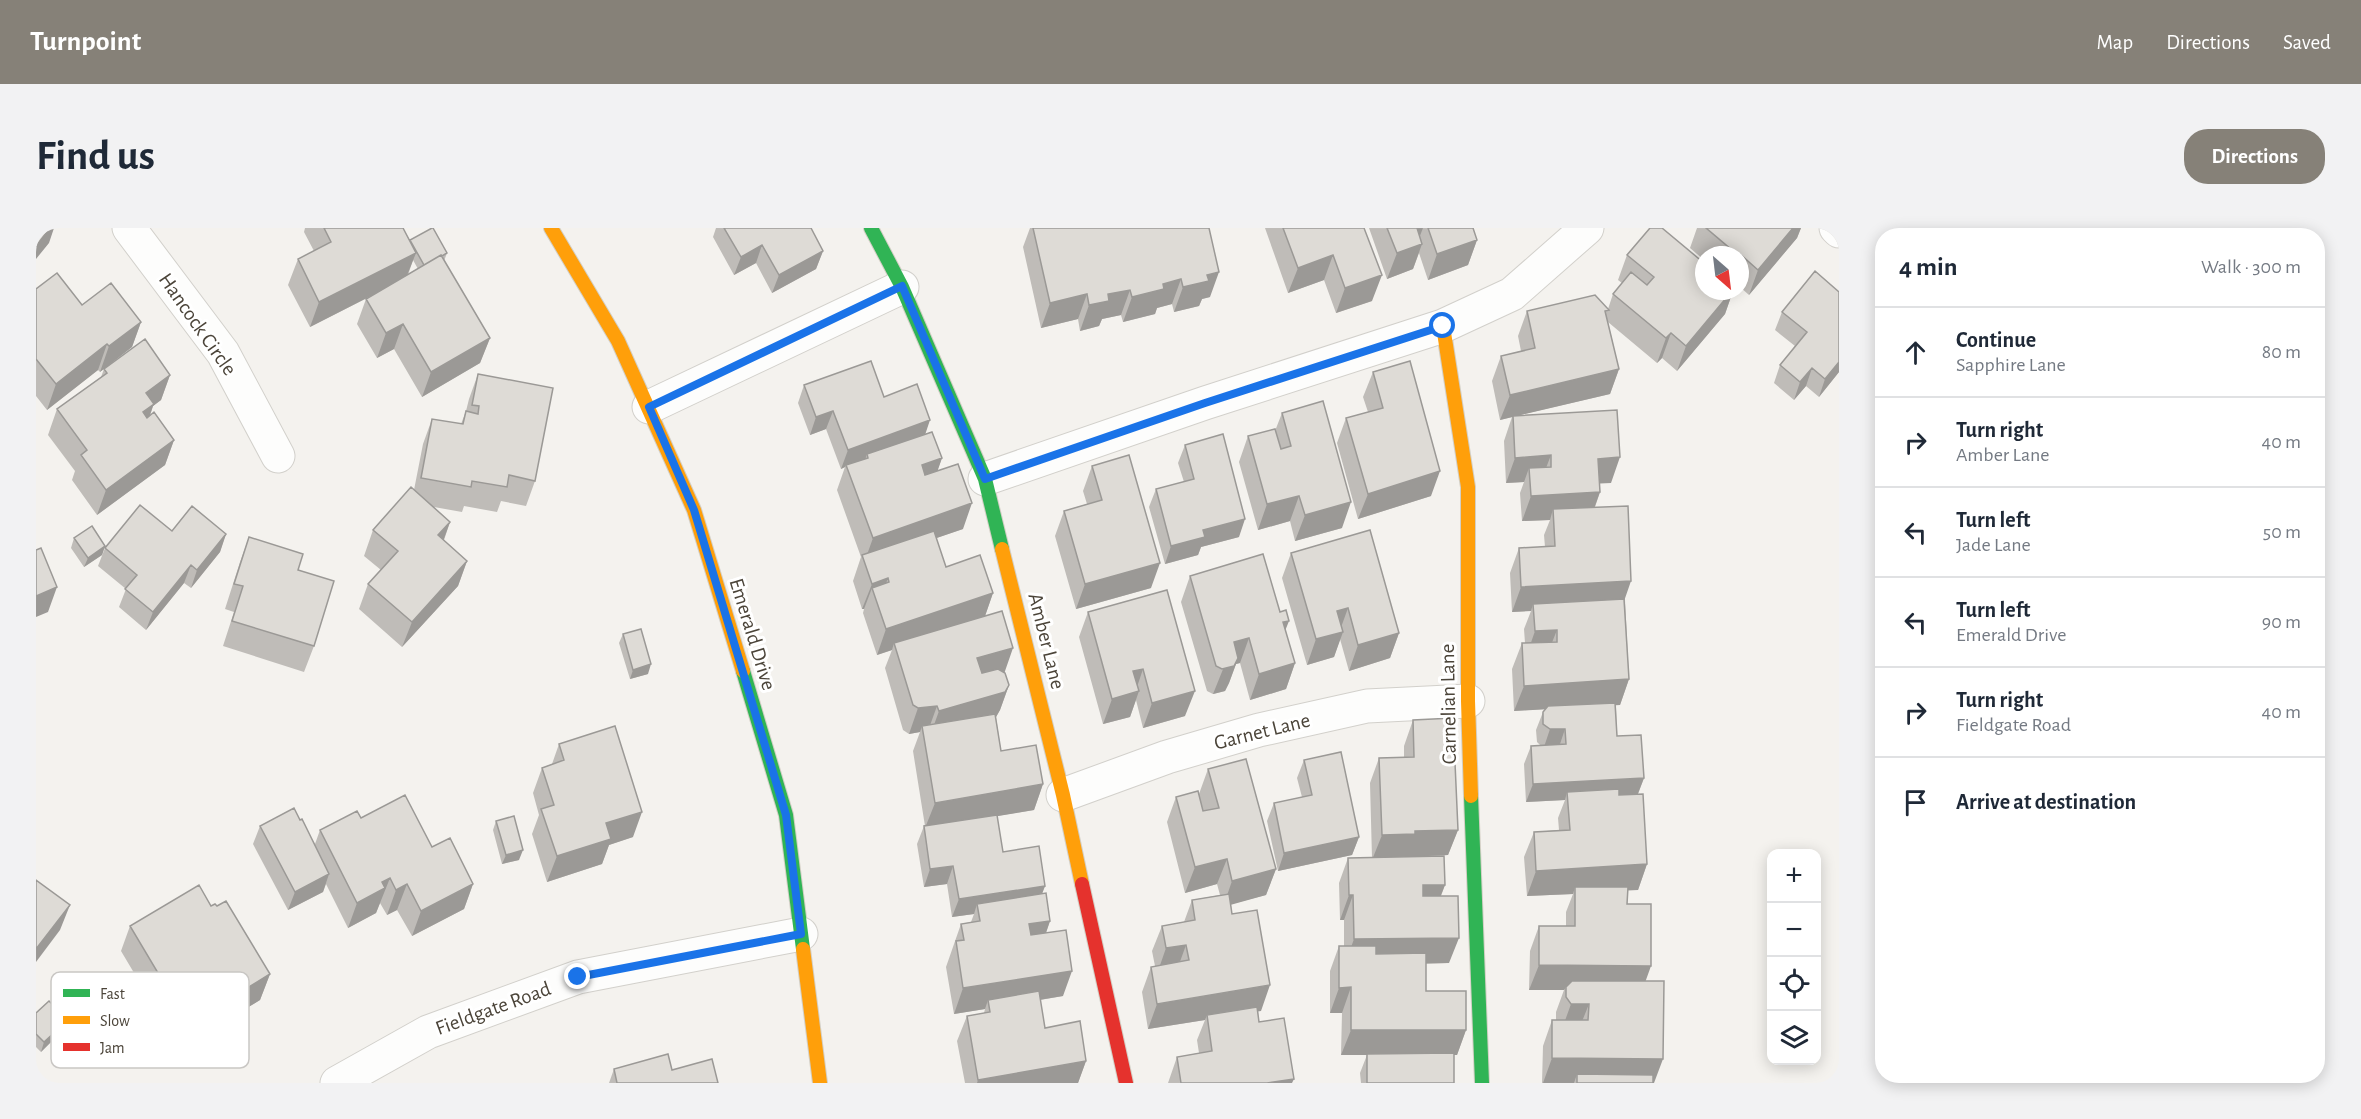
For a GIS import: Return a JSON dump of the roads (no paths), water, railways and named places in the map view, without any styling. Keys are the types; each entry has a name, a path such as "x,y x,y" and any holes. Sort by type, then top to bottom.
{"street":[{"name":"Hancock Circle","path":"129,228 223,353 278,456"},
{"name":"Emerald Drive","path":"551,228 618,341 694,510 786,815 820,1083"},
{"name":"Amber Lane","path":"871,228 902,286 985,479 1063,795 1126,1083"},
{"path":"985,479 1205,403 1443,326 1512,294 1587,228"},
{"path":"649,407 902,286"},
{"name":"Carnelian Lane","path":"1443,326 1468,487 1468,700 1482,1083"},
{"name":"Garnet Lane","path":"1063,795 1167,757 1259,730 1367,706 1468,700"},
{"name":"Fieldgate Road","path":"337,1083 428,1032 578,977 801,934"}]}
